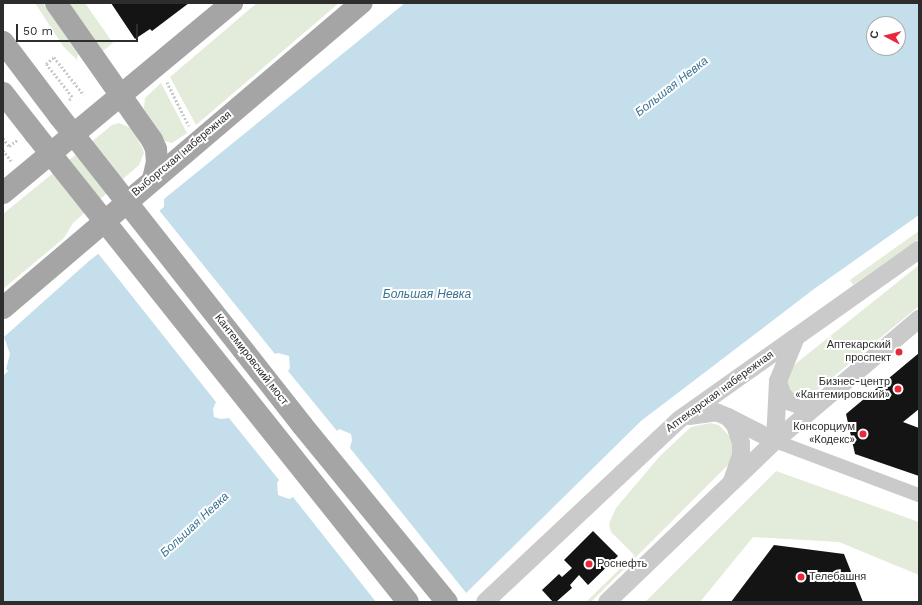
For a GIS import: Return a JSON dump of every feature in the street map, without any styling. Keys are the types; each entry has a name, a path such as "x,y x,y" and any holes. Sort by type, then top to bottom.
{"main road":[{"path":"56,3 121,95 156,149 157,162 153,179"},
{"path":"3,193 232,3"},
{"name":"Выборгская набережная","path":"3,308 362,3"},
{"name":"Кантемировский мост","path":"3,42 58,116 302,425 447,602"},
{"path":"3,93 28,136 408,602"}],"street":[{"name":"Аптекарская набережная","path":"484,602 680,419 919,250"},
{"path":"609,601 816,405 919,319"},
{"path":"776,442 778,381 796,336"},
{"path":"778,381 782,394 788,401 802,406 816,405"},
{"path":"680,419 709,412 728,417 776,442 919,495"},
{"path":"728,417 738,430 741,442 741,455 731,484"}],"path":[{"path":"69,93 46,64 54,57 84,95"},
{"path":"166,80 191,129"},
{"path":"3,138 9,146 28,136"},
{"path":"3,150 12,163"}],"green space":[{"path":"35,3 43,3 78,54 77,60 63,46"},
{"path":"85,3 113,43 103,51 69,4"},
{"path":"257,3 339,3 196,125 170,77"},
{"path":"161,83 187,133 172,143 164,141 144,109 145,98"},
{"path":"119,123 131,128 142,147 144,153 139,165 73,223 64,238 3,289 3,214 112,125"},
{"path":"919,231 919,239 853,285 850,280"},
{"path":"919,265 919,306 810,396 804,399 791,396 786,374 789,369"},
{"path":"710,423 719,425 731,438 734,447 729,464 591,602 586,602 634,555 611,532 609,524 616,508 660,456 691,427"},
{"path":"776,471 919,522 919,575 839,542 753,537 700,602 645,602"}],"water":[{"name":"Большая Невка","path":"405,3 919,3 919,215 814,289 641,421 457,602 3,602 3,376 8,371 6,369 10,354 4,337 89,261 102,251 108,252 164,207 164,199"}],"pier":[{"path":"158,209 275,354 278,353 289,356 290,368 288,371 337,431 339,429 351,434 352,440 350,448 467,594 459,602 376,602 293,497 289,499 278,495 277,483 279,480 229,418 221,419 214,417 213,409 216,402 97,252 107,250"}],"building":[{"path":"111,3 189,3 152,31 150,29 135,39"},
{"path":"919,353 919,409 903,422 919,428 919,476 855,454 846,414"},
{"name":"Роснефть","path":"593,531 618,556 588,585 579,575 570,585 572,588 556,602 553,602 542,590 559,574 562,577 572,568 564,560"},
{"name":"Телебашня","path":"774,545 844,554 863,602 731,602"}],"place":[{"name":"Аптекарский проспект","path":"899,352"},
{"name":"Бизнес-центр «Кантемировский»","path":"898,389"},
{"name":"Консорциум «Кодекс»","path":"863,434"},
{"name":"Роснефть","path":"589,564"},
{"name":"Телебашня","path":"801,577"}]}
